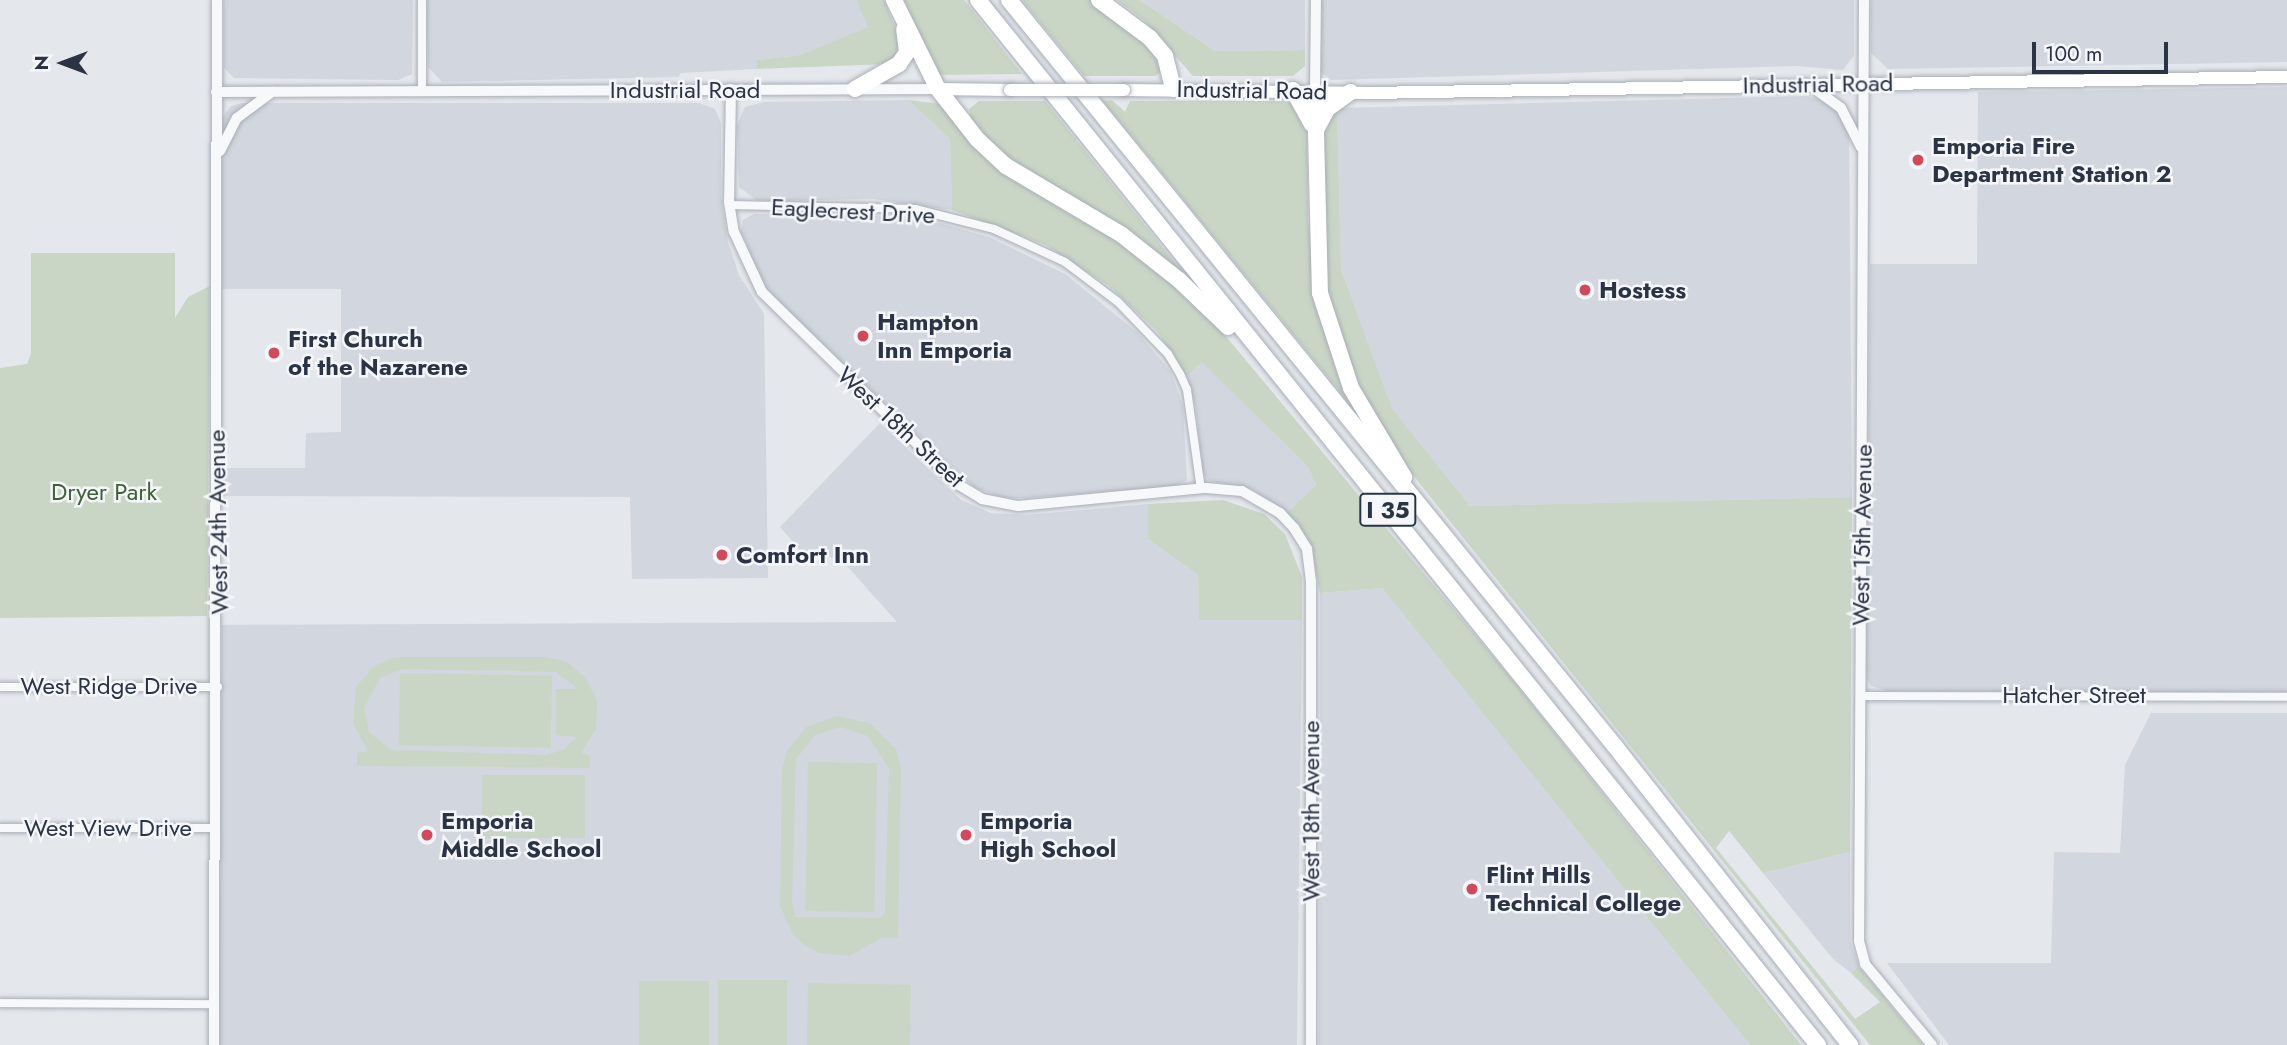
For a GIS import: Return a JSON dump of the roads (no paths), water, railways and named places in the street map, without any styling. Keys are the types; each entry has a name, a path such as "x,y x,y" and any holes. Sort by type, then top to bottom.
{"highway":[{"name":"I 35","path":"978,0 1816,1045"},
{"name":"I 35","path":"1009,0 1444,541 1614,745 1850,1045"},
{"path":"1099,0 1150,38 1169,64 1173,89"},
{"path":"896,5 938,89 977,139 1006,166 1122,235 1179,280 1262,356"},
{"path":"855,89 900,64 907,52 896,5"},
{"path":"1293,90 1315,132"},
{"path":"1315,91 1316,259 1336,349 1363,411 1444,541"},
{"path":"1315,132 1327,109 1350,92"},
{"path":"1817,1003 1857,1045"}],"main road":[{"name":"Industrial Road","path":"938,89 1350,92 2287,77"}],"street":[{"name":"West 24th Avenue","path":"214,1045 218,687 217,0"},
{"path":"422,0 422,91"},
{"path":"1315,91 1316,0"},
{"name":"West 15th Avenue","path":"1864,0 1860,954 1932,1045"},
{"path":"1808,84 1841,108 1864,154"},
{"name":"West 18th Street","path":"731,89 730,205 734,232 762,292 959,485 982,499 1018,506 1200,489 1242,491 1280,513 1307,550 1310,576"},
{"name":"Industrial Road","path":"216,92 938,89"},
{"path":"217,157 237,118 273,91"},
{"name":"Eaglecrest Drive","path":"730,205 915,209 994,229 1065,262 1118,302 1159,343 1180,374 1189,399 1200,489"},
{"name":"West 18th Avenue","path":"1310,576 1311,1045"},
{"name":"West Ridge Drive","path":"0,687 218,687"},
{"name":"Hatcher Street","path":"1860,696 2287,697"},
{"name":"West View Drive","path":"0,828 216,828"},
{"path":"0,1003 215,1004"}],"place":[{"name":"Emporia Fire Department Station 2","path":"1918,160"},
{"name":"Hostess","path":"1585,290"},
{"name":"Hampton Inn Emporia","path":"863,336"},
{"name":"First Church of the Nazarene","path":"274,353"},
{"name":"Comfort Inn","path":"722,555"},
{"name":"Emporia Middle School","path":"427,835"},
{"name":"Emporia High School","path":"966,835"},
{"name":"Flint Hills Technical College","path":"1472,889"}],"park label":[{"name":"Dryer Park","path":"104,492"}]}
